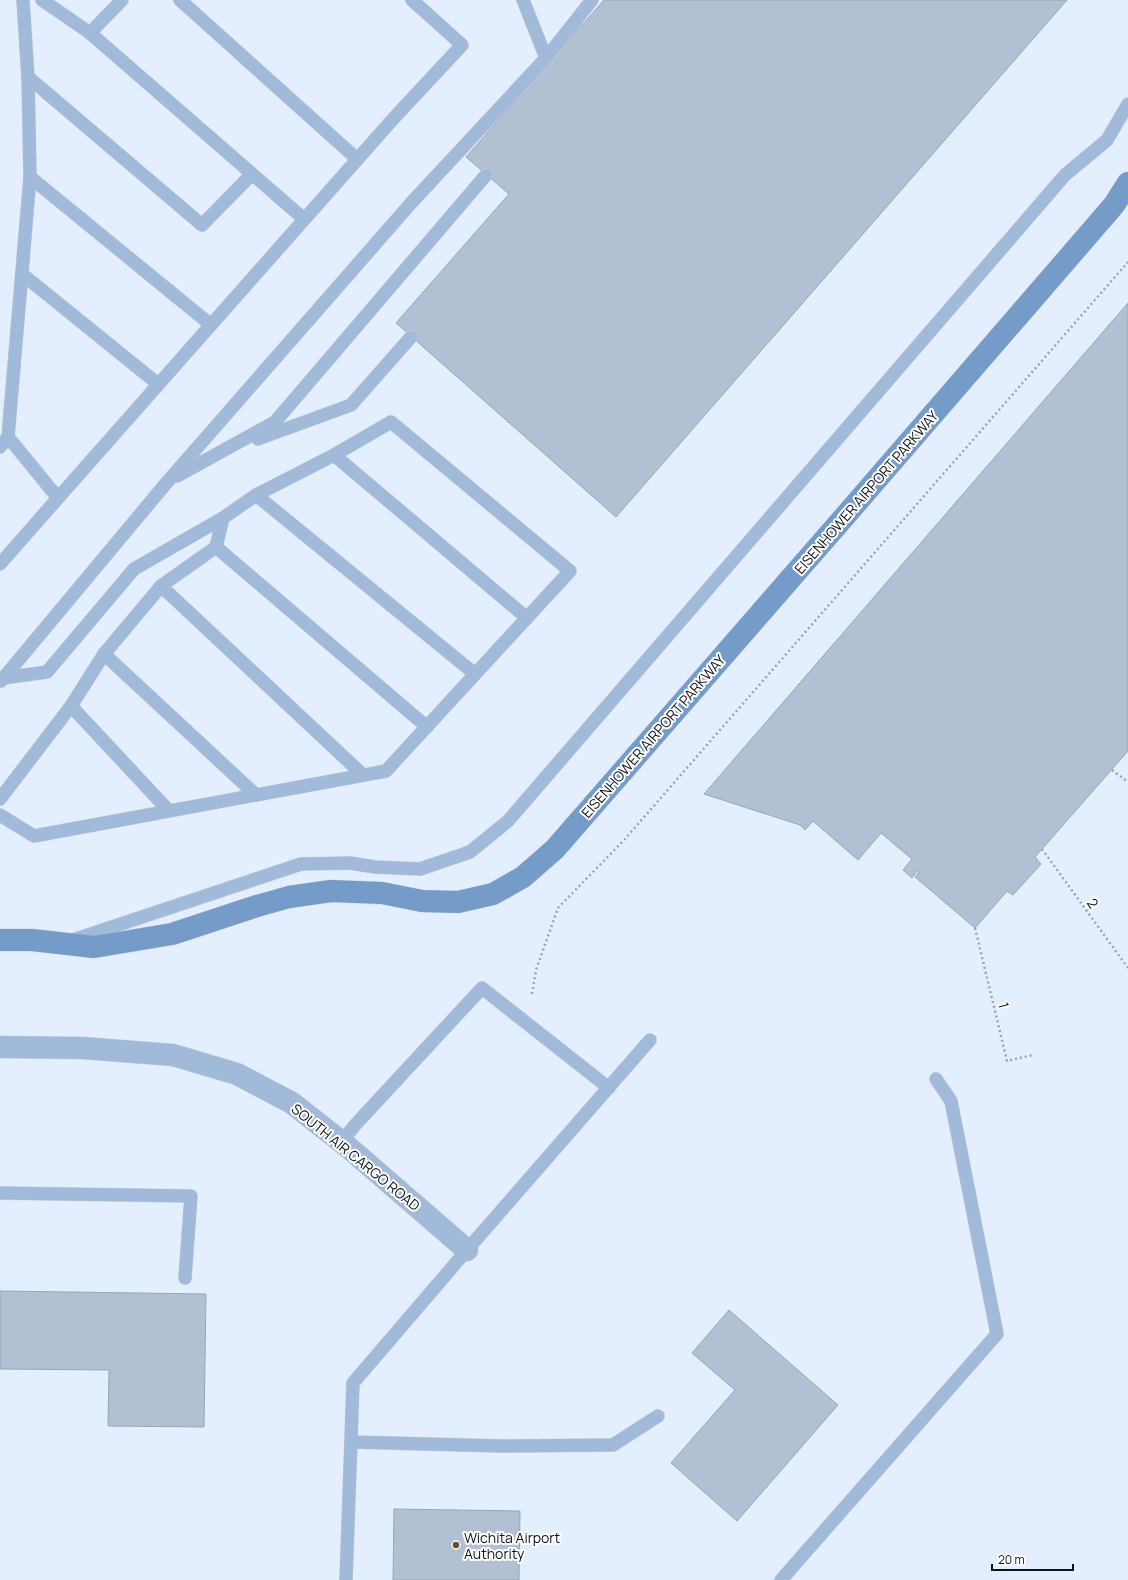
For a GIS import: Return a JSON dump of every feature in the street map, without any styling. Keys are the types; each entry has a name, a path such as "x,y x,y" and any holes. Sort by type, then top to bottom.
{"main road":[{"name":"EISENHOWER AIRPORT PARKWAY","path":"0,940 32,940 94,947 172,934 289,897 331,891 382,892 422,901 458,902 493,894 523,877 555,849 842,520 1114,205 1128,183"}],"street":[{"name":"SOUTH AIR CARGO ROAD","path":"0,1046 82,1048 173,1055 237,1074 292,1103 341,1142 467,1250"}],"lane":[{"path":"23,0 28,77 30,177 22,274 4,442 58,498"},
{"path":"42,0 90,33 304,219"},
{"path":"90,33 122,0"},
{"path":"180,0 358,159"},
{"path":"0,564 393,119 462,45 412,0"},
{"path":"523,0 546,58"},
{"path":"2,680 168,481 412,202 546,58 592,0"},
{"path":"28,77 202,225 252,174"},
{"path":"61,944 301,864 350,863 375,867 420,870 470,852 508,821 1065,175 1107,140 1128,104"},
{"path":"168,481 275,422 486,175"},
{"path":"30,177 211,325"},
{"path":"22,274 158,384"},
{"path":"219,453 352,406 411,336"},
{"path":"0,815 34,836 386,771 570,570 391,422 334,455 256,495 223,518 134,569 47,672 2,680"},
{"path":"334,455 527,618"},
{"path":"256,495 475,674"},
{"path":"0,798 71,706 104,654 161,586 216,547 223,518"},
{"path":"216,547 427,727"},
{"path":"161,586 363,775"},
{"path":"104,654 256,795"},
{"path":"71,706 169,811"},
{"path":"341,1142 482,988 609,1088"},
{"path":"346,1580 353,1383 650,1040"},
{"path":"781,1580 997,1334 951,1101 936,1079"},
{"path":"0,1193 191,1196 185,1278"},
{"path":"351,1442 501,1446 613,1445 658,1416"}],"path":[{"path":"532,994 536,970 558,908 625,839 1128,262"},
{"path":"1112,770 1128,782"},
{"name":"2","path":"1042,849 1128,968"},
{"name":"1","path":"975,928 1007,1061 1033,1055"}],"shaded area":[{"path":"0,0 1128,0 1128,1580 0,1580"}],"building":[{"path":"604,0 1067,0 616,517 396,323 509,194 466,157"},
{"path":"1128,303 1128,751 1035,857 1041,864 1013,895 1007,891 975,928 915,877 919,872 917,871 912,878 903,870 912,859 881,833 858,860 813,821 805,830 800,825 704,794"},
{"path":"0,1291 206,1294 204,1427 108,1426 109,1370 0,1369"},
{"path":"729,1310 838,1405 737,1521 671,1463 735,1390 692,1353"},
{"name":"Wichita Airport Authority","path":"394,1509 520,1511 519,1580 393,1580"}],"place":[{"name":"Wichita Airport Authority","path":"456,1545"}]}
